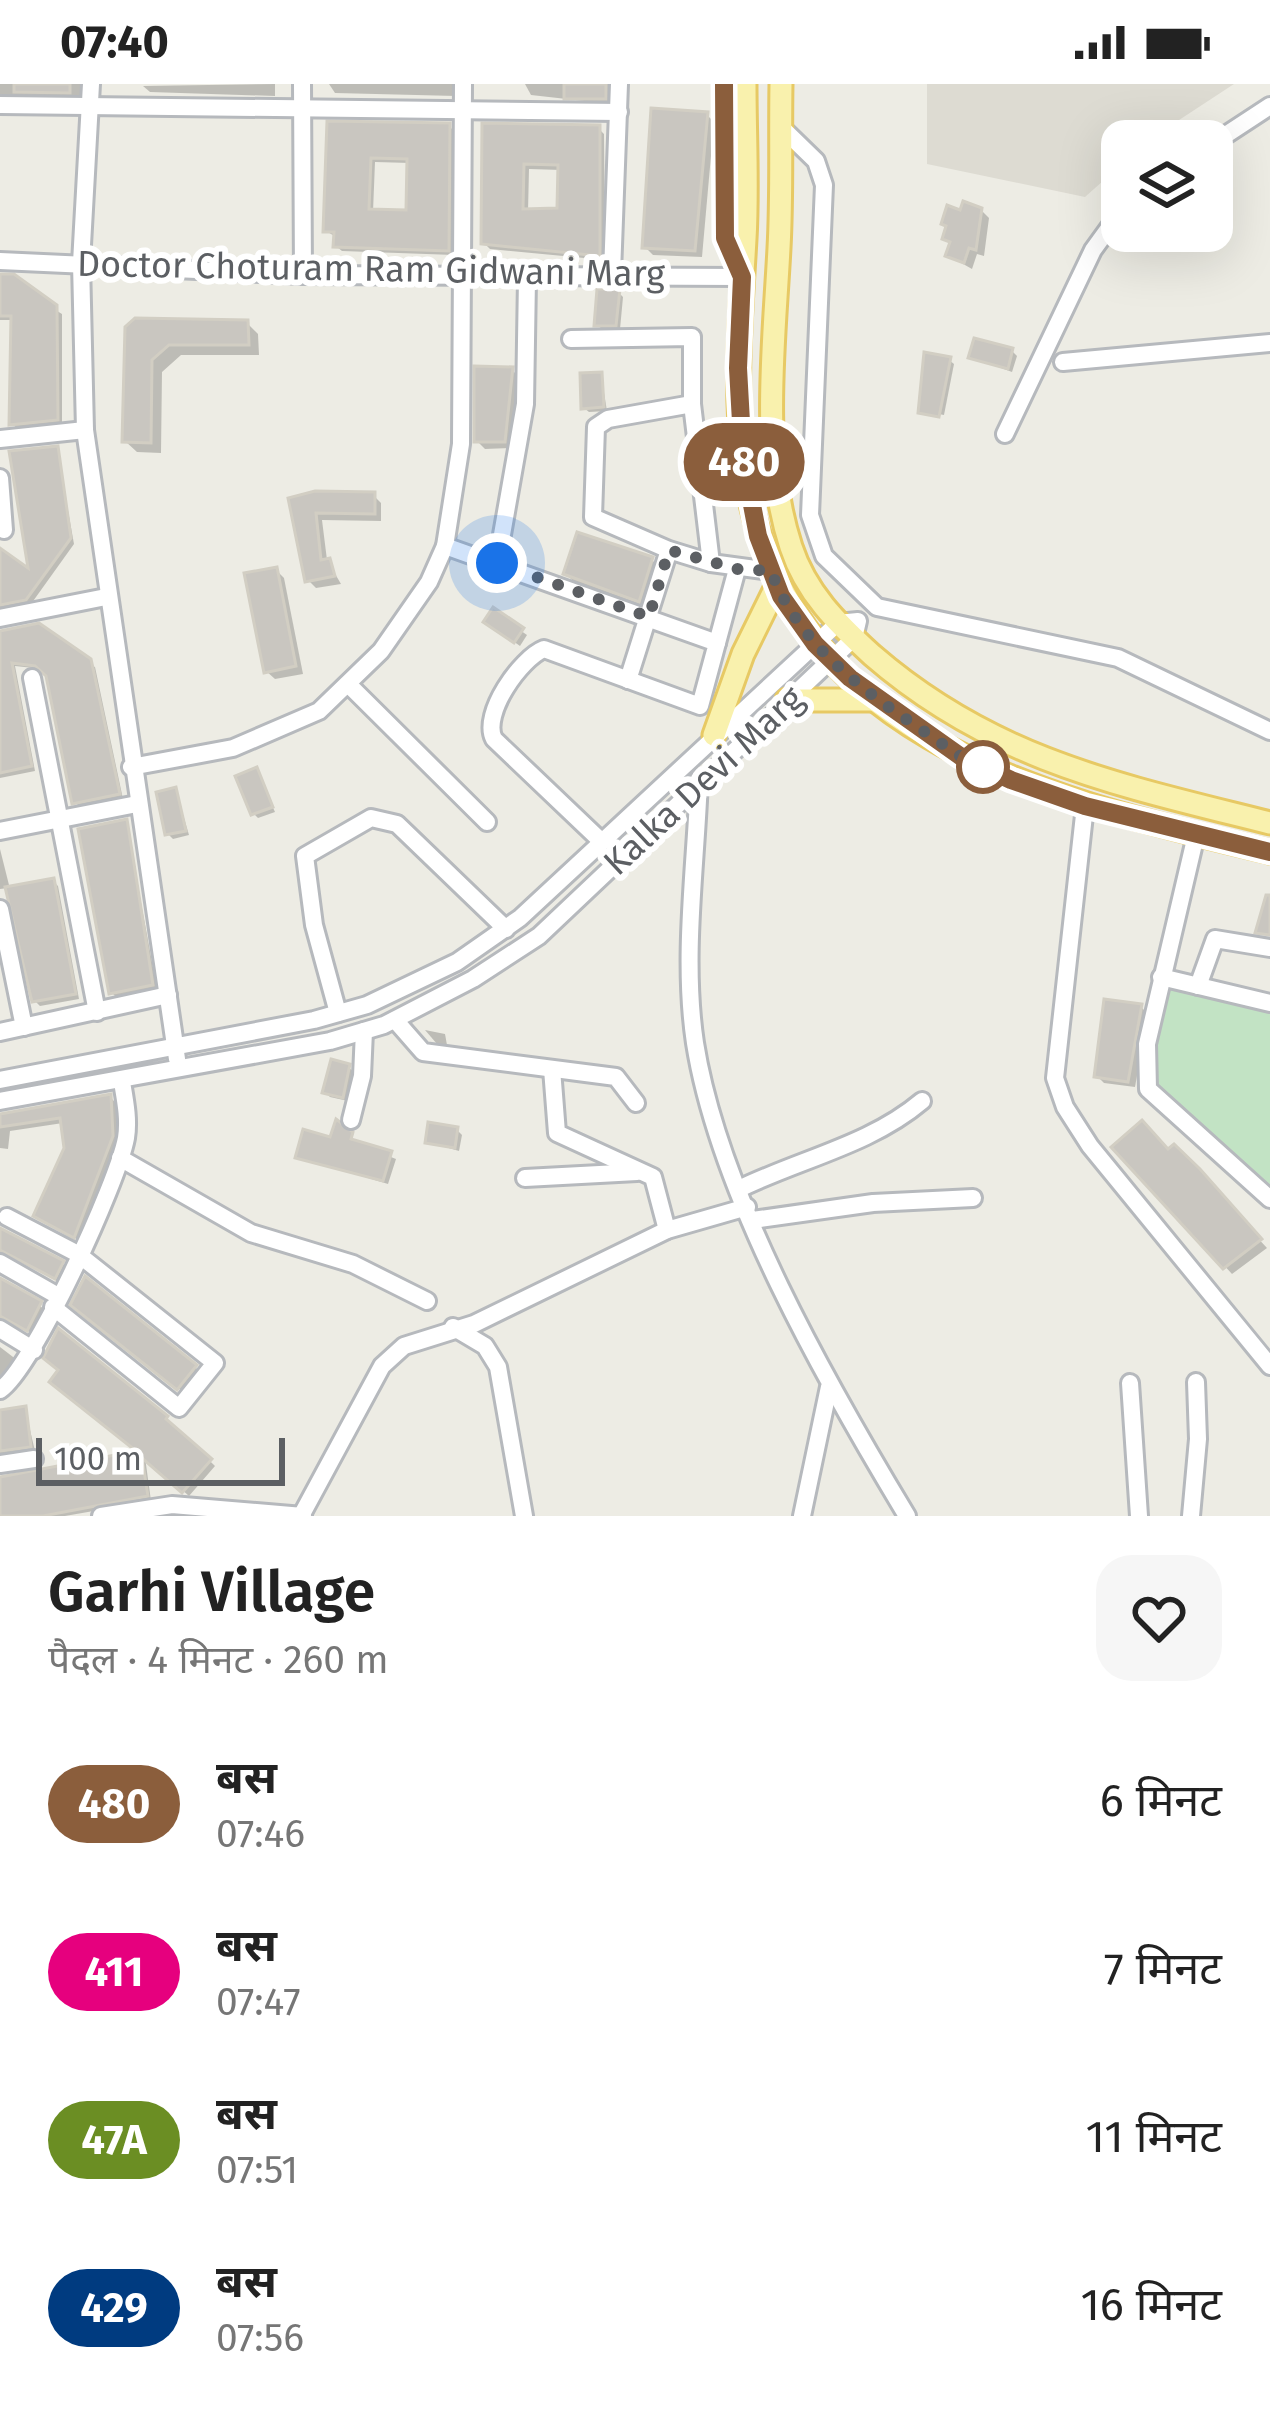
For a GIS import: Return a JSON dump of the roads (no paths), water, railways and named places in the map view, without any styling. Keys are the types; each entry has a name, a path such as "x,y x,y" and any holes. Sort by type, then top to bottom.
{"main road":[{"path":"746,84 738,368 743,458 758,536 774,578 822,652 960,756 1085,806 1270,852"},
{"path":"781,84 770,384 783,514 805,581 916,693 1027,756 1270,823"},
{"path":"708,726 774,578"},
{"path":"787,700 880,700"}],"street":[{"path":"91,84 81,262 85,430 131,767 180,1072"},
{"path":"302,84 303,274"},
{"path":"131,767 266,738 319,711 350,686 403,621 446,546 461,444 463,84"},
{"path":"612,273 619,84"},
{"path":"724,84 725,238 742,277"},
{"path":"0,104 619,112"},
{"path":"1233,130 1270,106"},
{"path":"781,127 816,161 824,185 810,484 815,539 845,580 878,607 1118,658 1270,731"},
{"path":"1005,434 1101,240"},
{"name":"Doctor Choturam Ram Gidwani Marg","path":"0,261 462,278 612,273 742,277"},
{"path":"497,563 525,404 527,278"},
{"path":"571,340 692,337 692,404 711,562"},
{"path":"1063,362 1270,343"},
{"path":"692,404 608,419 596,427 591,514 602,525 669,550 774,578"},
{"path":"0,439 85,430"},
{"path":"0,478 4,530"},
{"path":"446,546 717,644"},
{"path":"628,680 669,550"},
{"path":"737,569 717,644 698,781 690,980 695,1044 750,1214 829,1387 907,1516"},
{"path":"0,618 106,597"},
{"name":"Kalka Devi Marg","path":"0,1080 176,1051 338,1013 409,987 506,929 602,841 708,726 822,652 878,607"},
{"path":"602,841 489,729 492,712 532,653 544,649 628,680 708,726"},
{"name":"Kalka Devi Marg","path":"0,1101 180,1072 364,1031 395,1020 490,969 539,936 787,700 822,652"},
{"path":"32,678 97,1012"},
{"path":"350,686 487,822"},
{"path":"0,831 137,804"},
{"path":"1085,806 1055,1078 1065,1107 1090,1146 1270,1366"},
{"path":"338,1013 314,925 305,856 371,818 383,816 397,824 506,929"},
{"path":"1196,835 1143,1065 1148,1089 1270,1199"},
{"path":"0,909 24,1027"},
{"path":"1198,986 1215,939 1270,948"},
{"path":"1161,977 1270,1003"},
{"path":"0,1032 168,995"},
{"path":"395,1020 423,1052 616,1077 636,1103"},
{"path":"351,1120 362,1076 364,1031"},
{"path":"552,1069 557,1133 644,1171 658,1189 668,1230"},
{"path":"0,1390 34,1350 120,1158 128,1120 122,1082"},
{"path":"739,1189 795,1162 887,1130 922,1101"},
{"path":"120,1158 251,1233 352,1264 427,1301"},
{"path":"525,1178 644,1171"},
{"path":"101,1516 172,1505 302,1516 382,1366 404,1346 474,1324 668,1230 750,1214 973,1198"},
{"path":"0,1263 55,1301 178,1408 215,1363 78,1254 7,1217"},
{"path":"453,1327 485,1346 498,1367 524,1516"},
{"path":"0,1329 34,1350"},
{"path":"1192,1516 1198,1439 1196,1382"},
{"path":"1130,1383 1138,1516"},
{"path":"802,1516 829,1387"},
{"path":"0,1464 34,1459"}]}
